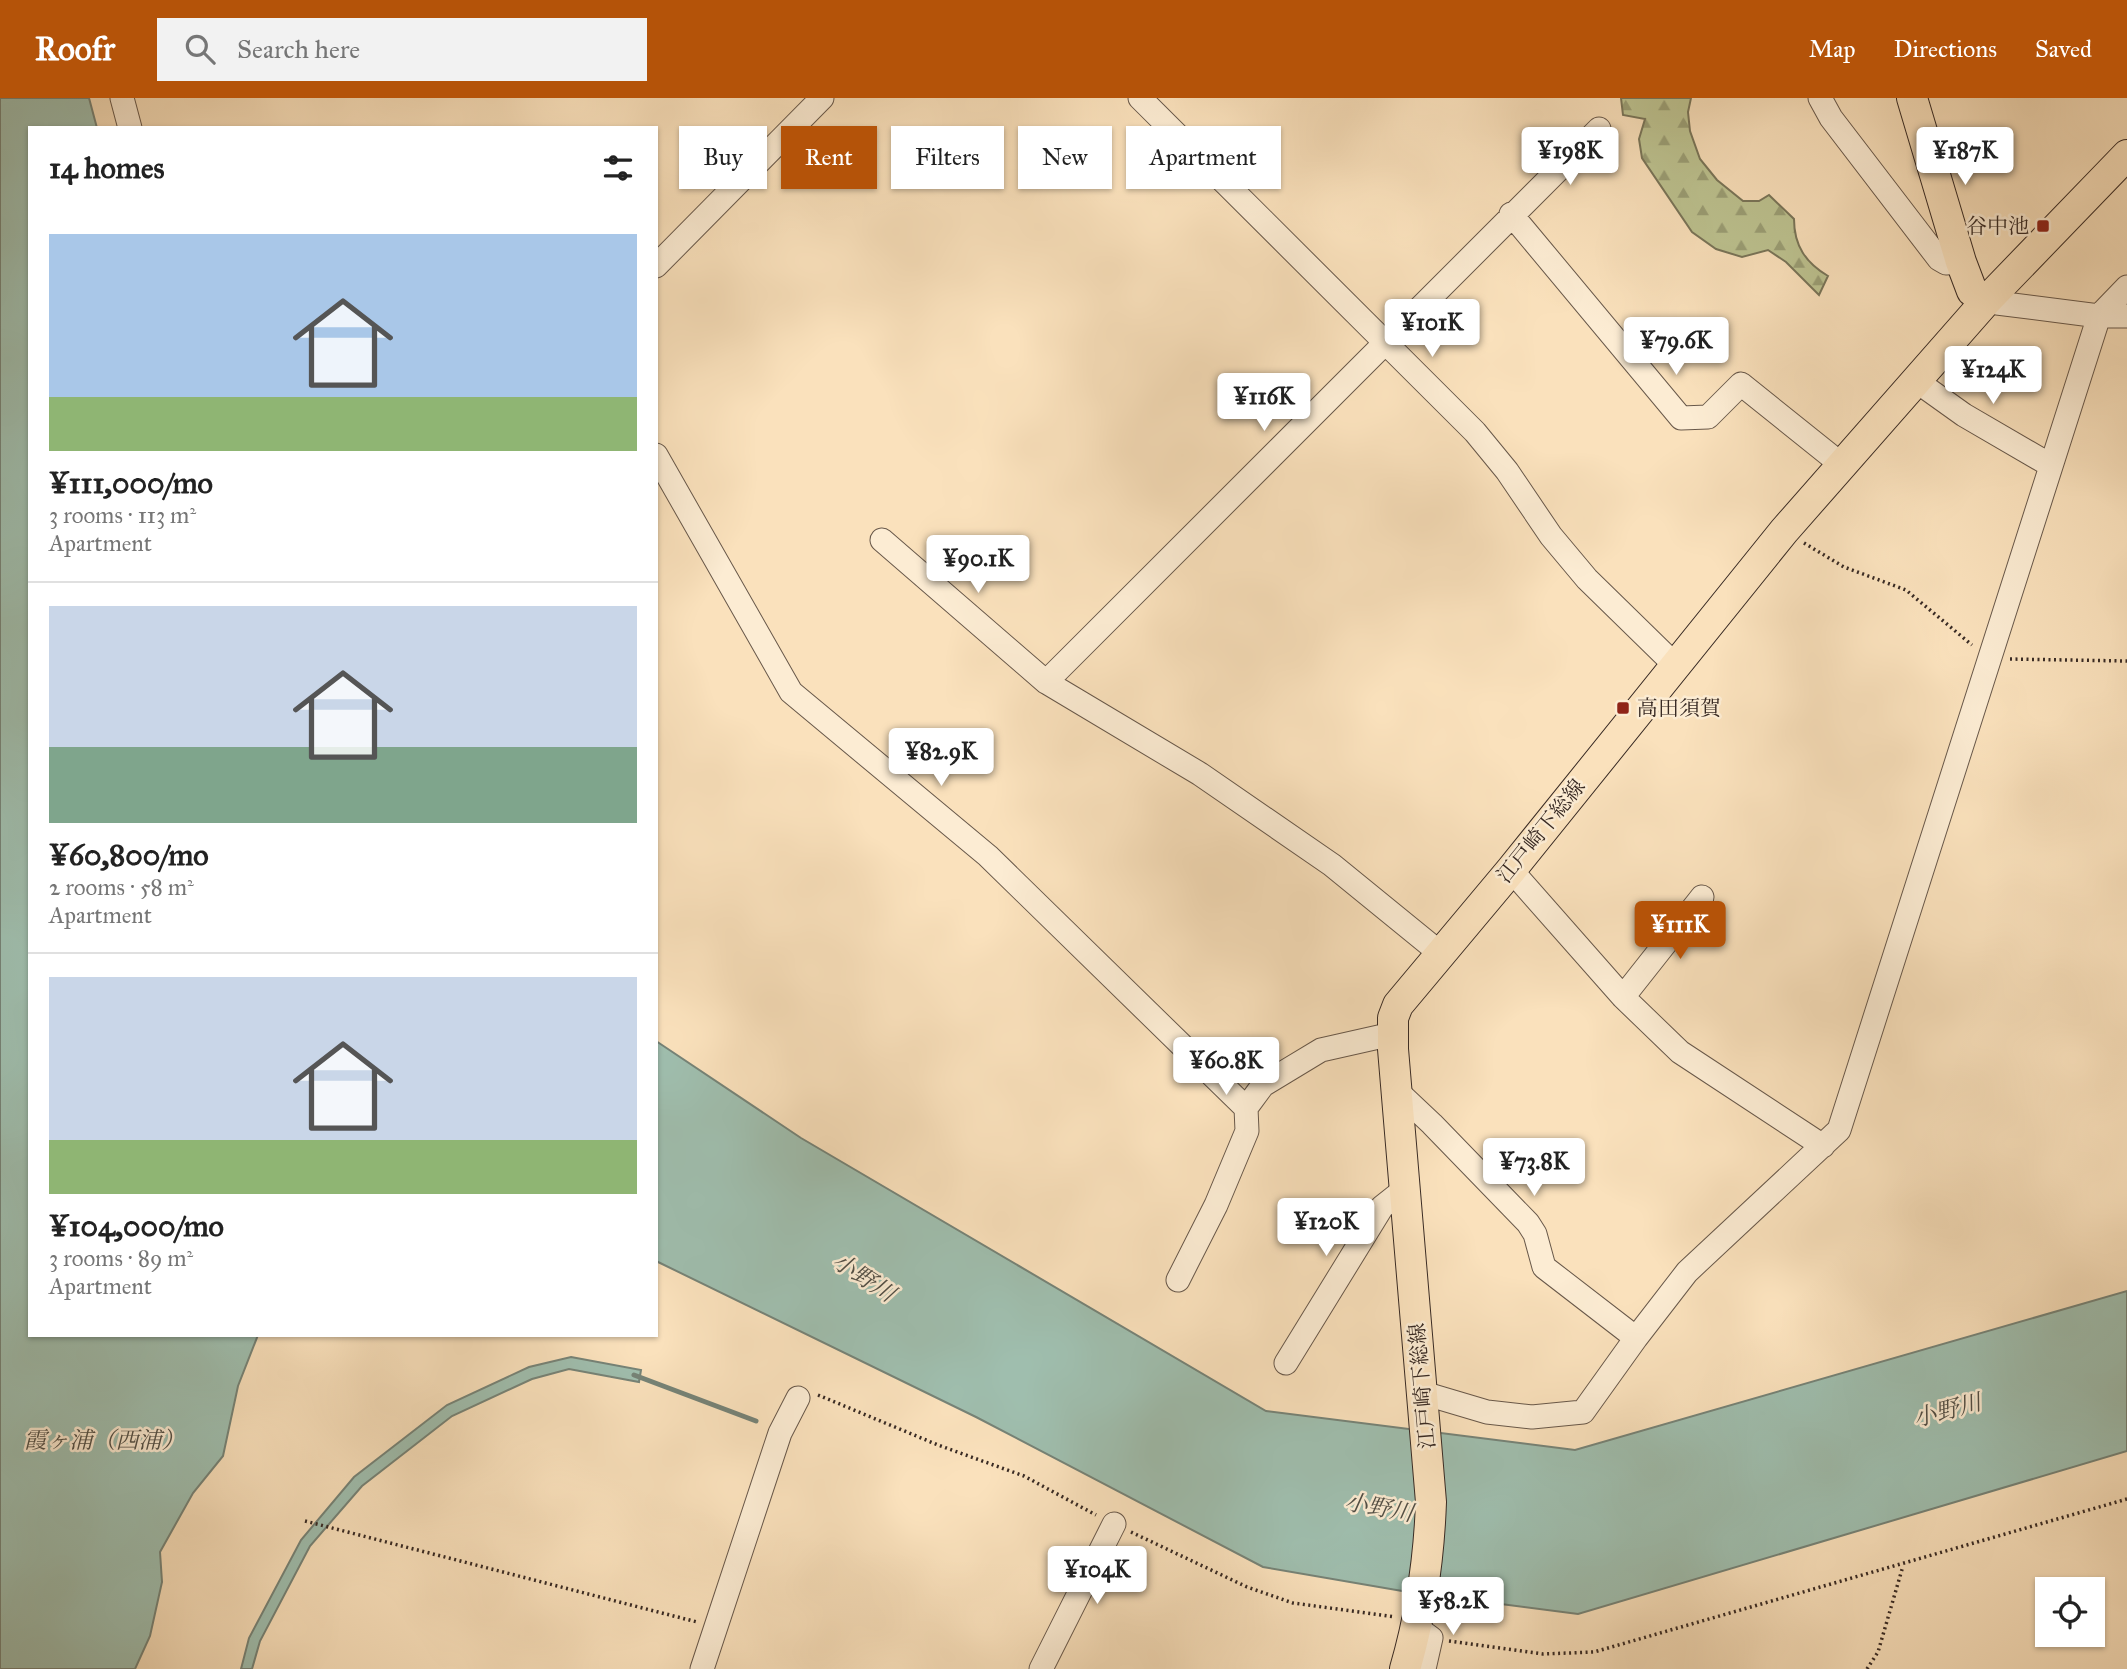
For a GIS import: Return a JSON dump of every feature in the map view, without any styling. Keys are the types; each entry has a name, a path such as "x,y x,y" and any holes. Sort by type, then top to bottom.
{"main road":[{"path":"1912,98 1961,262 1972,291 1987,300"},
{"name":"江戸崎下総線","path":"1405,1669 1426,1570 1431,1502 1392,1034 1393,1018 1398,1004 1511,870 1784,531 1987,300 2127,155"}],"street":[{"path":"122,98 129,126"},
{"path":"658,264 822,98"},
{"path":"1140,98 1475,432 1507,471 1551,536 1580,570 1675,665"},
{"path":"1819,98 1831,118 1939,260 1946,263 1961,262"},
{"path":"1046,682 1598,128"},
{"path":"1511,214 1681,418 1708,417 1741,384 1842,466"},
{"path":"1423,1399 1487,1412 1532,1417 1583,1412 1687,1272 1839,1130 2099,316 2127,287"},
{"path":"1987,300 2099,316 2127,316"},
{"path":"1915,380 1964,415 2050,465"},
{"path":"658,459 791,692 988,856 1246,1108"},
{"path":"882,540 1046,682 1200,774 1332,865 1440,953"},
{"path":"1511,870 1623,997 1680,1052 1823,1146"},
{"path":"1623,997 1702,897"},
{"path":"1178,1280 1216,1205 1247,1131 1246,1108 1263,1085 1321,1050 1392,1034"},
{"path":"1396,1091 1432,1124 1528,1223 1535,1234 1544,1267 1636,1338"},
{"path":"1286,1363 1382,1207 1406,1188"},
{"path":"702,1669 780,1433 798,1398"},
{"path":"1041,1669 1114,1524"},
{"path":"1418,1617 1431,1638 1424,1669"}],"path":[{"path":"1784,531 1844,566 1906,590 1989,659 2127,661"},
{"path":"798,1398 817,1395 836,1401 938,1445 1024,1476 1200,1566 1293,1603 1399,1618 1418,1617 1431,1638 1543,1654 1594,1652 2127,1499"},
{"path":"305,1521 716,1627"},
{"path":"1867,1669 1878,1652 1904,1565"}],"green space":[{"path":"1621,98 1691,98 1688,112 1690,131 1700,159 1717,180 1743,201 1759,201 1769,195 1794,219 1796,237 1803,253 1828,276 1819,295 1786,262 1768,250 1742,257 1716,249 1692,232 1642,158 1639,139 1645,119 1623,115"}],"water":[{"name":"霞ヶ浦（西浦）","path":"0,98 89,98 96,126 28,126 28,1337 257,1337 238,1386 223,1456 193,1493 160,1552 162,1582 150,1636 135,1669 0,1669"},
{"name":"小野川","path":"658,1042 801,1138 1266,1411 1575,1450 2127,1291 2127,1451 1578,1614 1408,1592 1263,1567 976,1417 658,1262"},
{"path":"571,1357 641,1370 639,1382 569,1369 532,1379 452,1416 362,1486 310,1546 260,1641 252,1669 241,1669 249,1638 301,1540 354,1477 447,1405 529,1367"}],"waterway":[{"path":"634,1375 756,1421"}],"place":[{"name":"谷中池","path":"2043,226"},
{"name":"高田須賀","path":"1623,708"}]}
